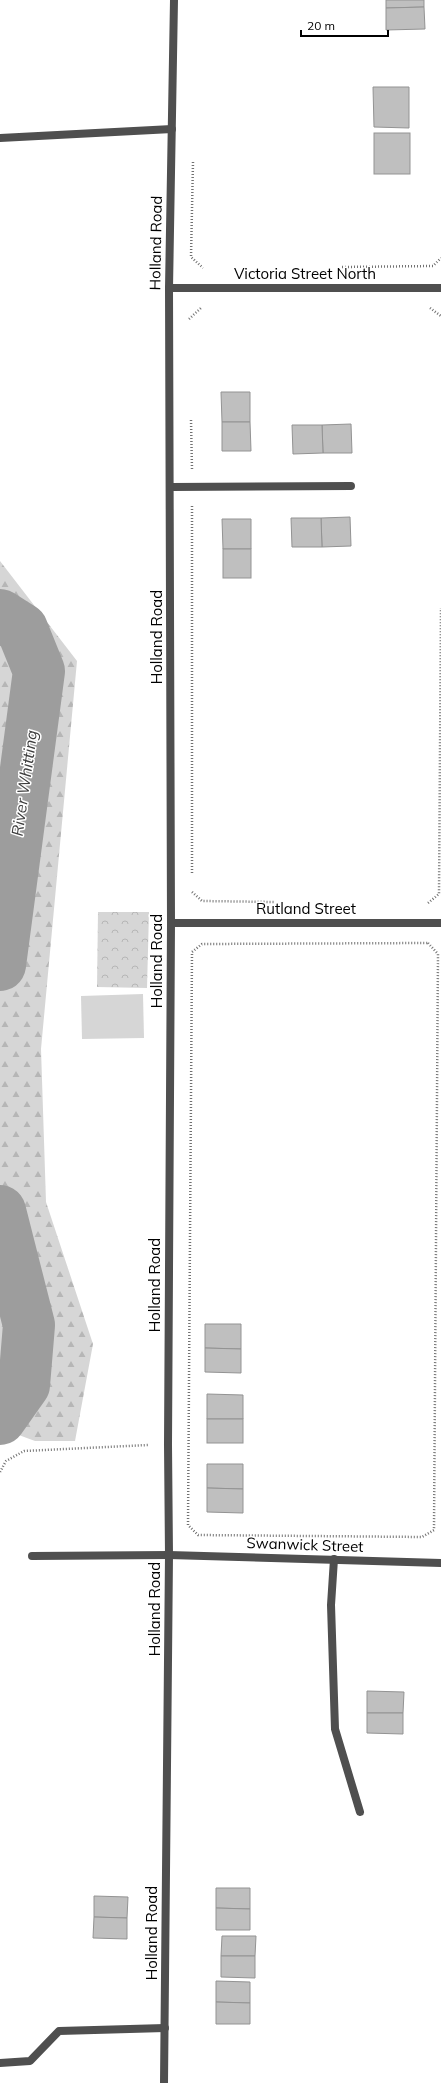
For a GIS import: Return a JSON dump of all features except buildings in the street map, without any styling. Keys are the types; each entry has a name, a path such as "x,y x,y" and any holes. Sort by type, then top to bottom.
{"street":[{"name":"Holland Road","path":"164,2083 169,1555 168,1444 171,923 171,487 169,288 174,0"},
{"path":"0,138 172,129"},
{"name":"Victoria Street North","path":"169,288 441,288"},
{"path":"171,487 351,486"},
{"name":"Rutland Street","path":"171,923 441,923"},
{"name":"Swanwick Street","path":"32,1556 169,1555 441,1562"},
{"path":"334,1560 331,1605 335,1730 360,1812"},
{"path":"0,2063 30,2061 59,2031 165,2028"}],"path":[{"path":"193,156 191,257 203,268 211,268"},
{"path":"338,267 433,266 441,258"},
{"path":"188,320 202,307"},
{"path":"424,308 432,308 441,316"},
{"path":"191,416 192,878"},
{"path":"420,904 428,904 440,894 441,608"},
{"path":"192,886 192,893 202,901 280,902"},
{"path":"428,943 440,954 434,1530 422,1537 198,1535 188,1525 192,952 202,944 428,943"},
{"path":"0,1472 6,1461 24,1451 168,1444"}],"green space":[{"path":"0,561 77,661 41,1049 46,1202 93,1344 75,1441 35,1441 16,1434 0,1406 0,906 2,905 0,894"},
{"path":"98,912 149,912 147,988 97,987"},
{"path":"143,994 144,1038 82,1039 81,996"}],"waterway":[{"name":"River Whitting","path":"0,615 22,629 39,671 0,965"},
{"name":"River Whitting","path":"0,1211 29,1325 24,1385 0,1419"}]}
